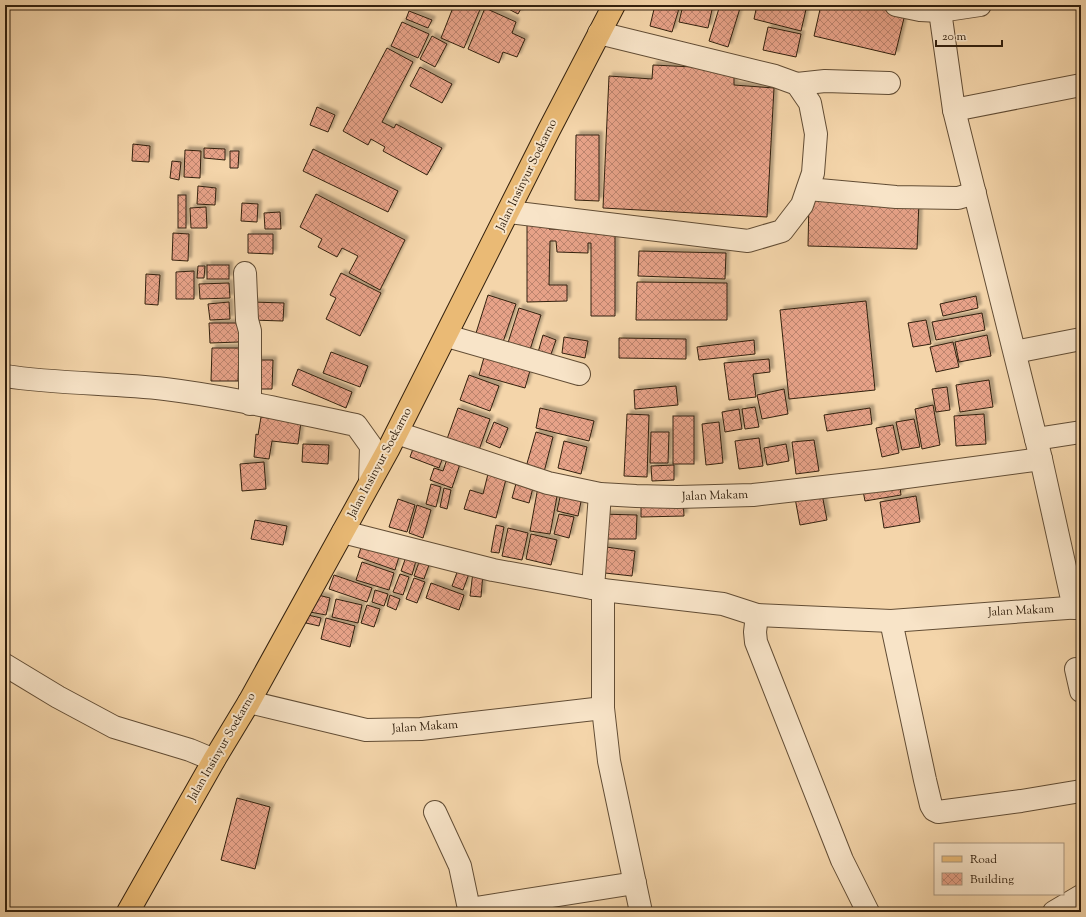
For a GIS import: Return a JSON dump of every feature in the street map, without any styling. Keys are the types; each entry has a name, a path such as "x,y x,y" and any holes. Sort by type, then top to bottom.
{"main road":[{"name":"Jalan Insinyur Soekarno","path":"128,912 214,760 249,702 397,433 549,130 614,5"}],"street":[{"path":"896,5 920,10 940,11 980,5"},
{"path":"940,11 954,110 1077,607"},
{"path":"599,33 775,76 797,84 825,81 889,83"},
{"path":"509,212 748,241 782,231 802,205 813,173 816,134 810,103 797,84"},
{"path":"954,110 1081,85"},
{"path":"808,189 896,196 958,198 975,193"},
{"path":"245,273 247,320 250,331 250,404"},
{"path":"447,336 579,374"},
{"path":"1015,352 1081,339"},
{"path":"5,376 38,381 164,389 211,396 356,425 371,446 370,482"},
{"name":"Jalan Makam","path":"397,433 548,483 600,494 678,497 752,495 884,480 1039,449 1081,432"},
{"path":"600,494 598,589 603,708 609,761 641,912"},
{"name":"Jalan Makam","path":"343,532 493,570 598,589 723,604 757,615 891,621 1077,607"},
{"path":"757,615 755,632 756,642 842,860 868,912"},
{"path":"891,621 925,780 931,805 934,810 944,812 1081,791"},
{"path":"5,665 114,727 190,750 214,760"},
{"path":"1076,669 1081,691"},
{"name":"Jalan Makam","path":"249,702 366,730 421,729 603,708"},
{"path":"435,812 460,866 468,904 470,907 476,908 635,883"},
{"path":"1054,912 1081,896"}],"building":[{"path":"454,5 476,5 481,7 464,48 441,38"},
{"path":"501,5 523,5 518,14"},
{"path":"655,5 680,5 672,32 650,26"},
{"path":"683,5 713,5 708,28 679,22"},
{"path":"720,5 741,5 728,47 709,41"},
{"path":"757,5 807,5 801,31 754,19"},
{"path":"821,5 868,5 905,14 895,55 814,36"},
{"path":"485,8 516,22 512,33 525,39 517,57 503,52 499,63 468,49"},
{"path":"409,11 432,20 428,28 406,19"},
{"path":"402,22 429,34 418,58 391,46"},
{"path":"768,27 801,34 796,57 763,50"},
{"path":"432,36 447,44 435,67 420,59"},
{"path":"387,48 413,62 382,122 394,128 396,124 442,148 427,175 383,151 385,147 371,139 368,145 343,131"},
{"path":"653,65 734,69 734,85 774,88 767,217 603,208 609,76 652,79"},
{"path":"420,67 452,84 442,103 410,86"},
{"path":"317,107 335,115 328,132 310,125"},
{"path":"576,135 599,135 599,201 575,200"},
{"path":"133,144 150,146 149,162 132,161"},
{"path":"204,148 225,149 225,160 204,158"},
{"path":"313,149 398,191 388,212 303,171"},
{"path":"185,150 201,151 200,178 184,177"},
{"path":"230,151 239,151 238,168 230,168"},
{"path":"172,161 181,162 179,180 170,178"},
{"path":"198,186 216,188 215,205 197,204"},
{"path":"316,194 405,240 380,290 349,273 358,256 342,248 337,257 318,247 322,239 300,227"},
{"path":"178,195 186,195 186,228 178,228"},
{"path":"809,199 919,202 917,249 808,246"},
{"path":"242,203 258,204 257,222 241,221"},
{"path":"206,207 207,228 191,228 190,208"},
{"path":"280,212 281,229 265,229 264,213"},
{"path":"527,225 549,225 549,229 615,231 615,316 591,316 591,243 588,243 588,253 557,252 556,241 550,241 549,285 567,285 567,301 527,302"},
{"path":"173,233 189,234 188,261 172,260"},
{"path":"248,234 273,234 273,254 248,253"},
{"path":"639,251 726,253 725,279 638,276"},
{"path":"207,265 229,265 229,279 207,279"},
{"path":"198,266 205,266 204,278 197,278"},
{"path":"194,271 194,299 176,299 176,272"},
{"path":"341,273 381,293 360,336 326,319 336,298 330,295"},
{"path":"146,274 160,275 158,305 145,304"},
{"path":"637,282 727,283 727,320 636,320"},
{"path":"229,283 230,298 200,299 199,284"},
{"path":"488,295 516,304 503,342 476,333"},
{"path":"976,296 978,308 943,316 940,304"},
{"path":"866,301 875,390 789,399 780,310"},
{"path":"229,302 230,319 210,320 208,304"},
{"path":"252,302 284,303 283,321 251,320"},
{"path":"519,308 541,315 529,353 507,346"},
{"path":"982,313 985,330 936,340 932,322"},
{"path":"926,320 931,344 913,347 908,323"},
{"path":"209,323 239,323 239,342 210,343"},
{"path":"543,335 556,340 549,360 537,356"},
{"path":"987,335 991,356 959,362 955,342"},
{"path":"564,337 588,341 585,358 562,353"},
{"path":"619,338 686,339 686,359 619,358"},
{"path":"754,340 755,354 699,360 697,347"},
{"path":"953,342 959,367 936,372 930,347"},
{"path":"212,348 239,348 238,381 211,381"},
{"path":"331,352 368,366 360,387 323,373"},
{"path":"485,354 531,367 525,388 479,375"},
{"path":"769,359 770,372 753,374 756,397 729,400 724,363"},
{"path":"253,360 273,360 272,389 252,389"},
{"path":"298,369 352,392 346,408 292,385"},
{"path":"469,375 499,386 490,411 460,400"},
{"path":"989,380 993,407 960,412 956,385"},
{"path":"676,386 678,405 635,409 634,390"},
{"path":"947,387 950,410 936,412 932,389"},
{"path":"784,389 788,414 762,419 757,395"},
{"path":"933,405 940,445 922,449 915,409"},
{"path":"755,407 759,427 745,429 742,409"},
{"path":"458,408 490,419 479,450 447,439"},
{"path":"540,408 594,421 589,441 536,428"},
{"path":"870,408 872,424 827,431 824,415"},
{"path":"739,409 742,429 725,432 722,412"},
{"path":"627,414 649,415 647,477 624,476"},
{"path":"984,414 986,444 956,446 954,416"},
{"path":"673,416 694,416 694,464 673,464"},
{"path":"261,417 301,422 298,444 272,441 269,459 254,457 256,434 258,435"},
{"path":"914,419 920,447 902,450 896,422"},
{"path":"494,422 508,428 500,448 486,442"},
{"path":"719,422 723,463 706,465 702,424"},
{"path":"893,425 899,453 882,457 876,428"},
{"path":"536,432 553,437 544,472 526,467"},
{"path":"651,432 669,432 668,463 650,463"},
{"path":"759,438 763,466 739,469 735,441"},
{"path":"814,440 819,471 796,474 792,442"},
{"path":"564,441 587,447 581,474 558,468"},
{"path":"303,444 329,445 328,464 302,462"},
{"path":"786,444 789,461 767,465 764,448"},
{"path":"414,446 443,457 439,468 410,457"},
{"path":"448,456 461,461 452,488 430,480 434,468 443,471"},
{"path":"264,462 266,489 242,491 240,464"},
{"path":"674,465 674,480 652,481 651,466"},
{"path":"488,474 506,479 496,518 464,509 470,490 483,494"},
{"path":"517,480 534,484 529,503 512,498"},
{"path":"899,480 901,495 865,501 862,486"},
{"path":"431,484 441,487 436,507 426,504"},
{"path":"538,487 558,491 550,534 530,531"},
{"path":"444,488 451,490 447,509 440,507"},
{"path":"562,488 583,492 578,516 557,511"},
{"path":"822,494 827,520 800,525 795,498"},
{"path":"916,496 920,522 884,528 880,502"},
{"path":"398,499 415,505 407,532 389,527"},
{"path":"683,499 684,516 641,517 641,500"},
{"path":"417,505 431,510 423,538 409,533"},
{"path":"559,514 574,517 569,538 554,534"},
{"path":"600,514 637,515 636,539 600,539"},
{"path":"255,520 287,526 283,545 251,539"},
{"path":"496,525 504,527 499,553 491,552"},
{"path":"508,528 528,533 522,560 502,556"},
{"path":"531,534 557,540 551,565 526,559"},
{"path":"364,538 401,550 395,570 358,557"},
{"path":"599,546 635,551 632,576 596,572"},
{"path":"407,554 417,557 412,575 401,571"},
{"path":"362,562 394,573 389,590 356,580"},
{"path":"419,562 429,565 424,579 414,576"},
{"path":"459,567 470,571 463,590 452,586"},
{"path":"473,572 483,573 481,597 470,596"},
{"path":"400,574 409,577 403,595 393,592"},
{"path":"334,575 372,588 367,602 329,589"},
{"path":"414,578 425,582 417,603 406,599"},
{"path":"431,583 464,595 459,610 426,598"},
{"path":"375,590 388,594 384,606 372,602"},
{"path":"314,594 330,598 326,615 310,612"},
{"path":"390,595 400,599 396,610 387,606"},
{"path":"336,599 362,605 358,623 332,617"},
{"path":"367,605 380,609 374,627 361,623"},
{"path":"308,615 321,618 319,626 306,623"},
{"path":"326,618 355,626 350,647 321,639"},
{"path":"237,798 270,807 255,869 221,860"}]}
